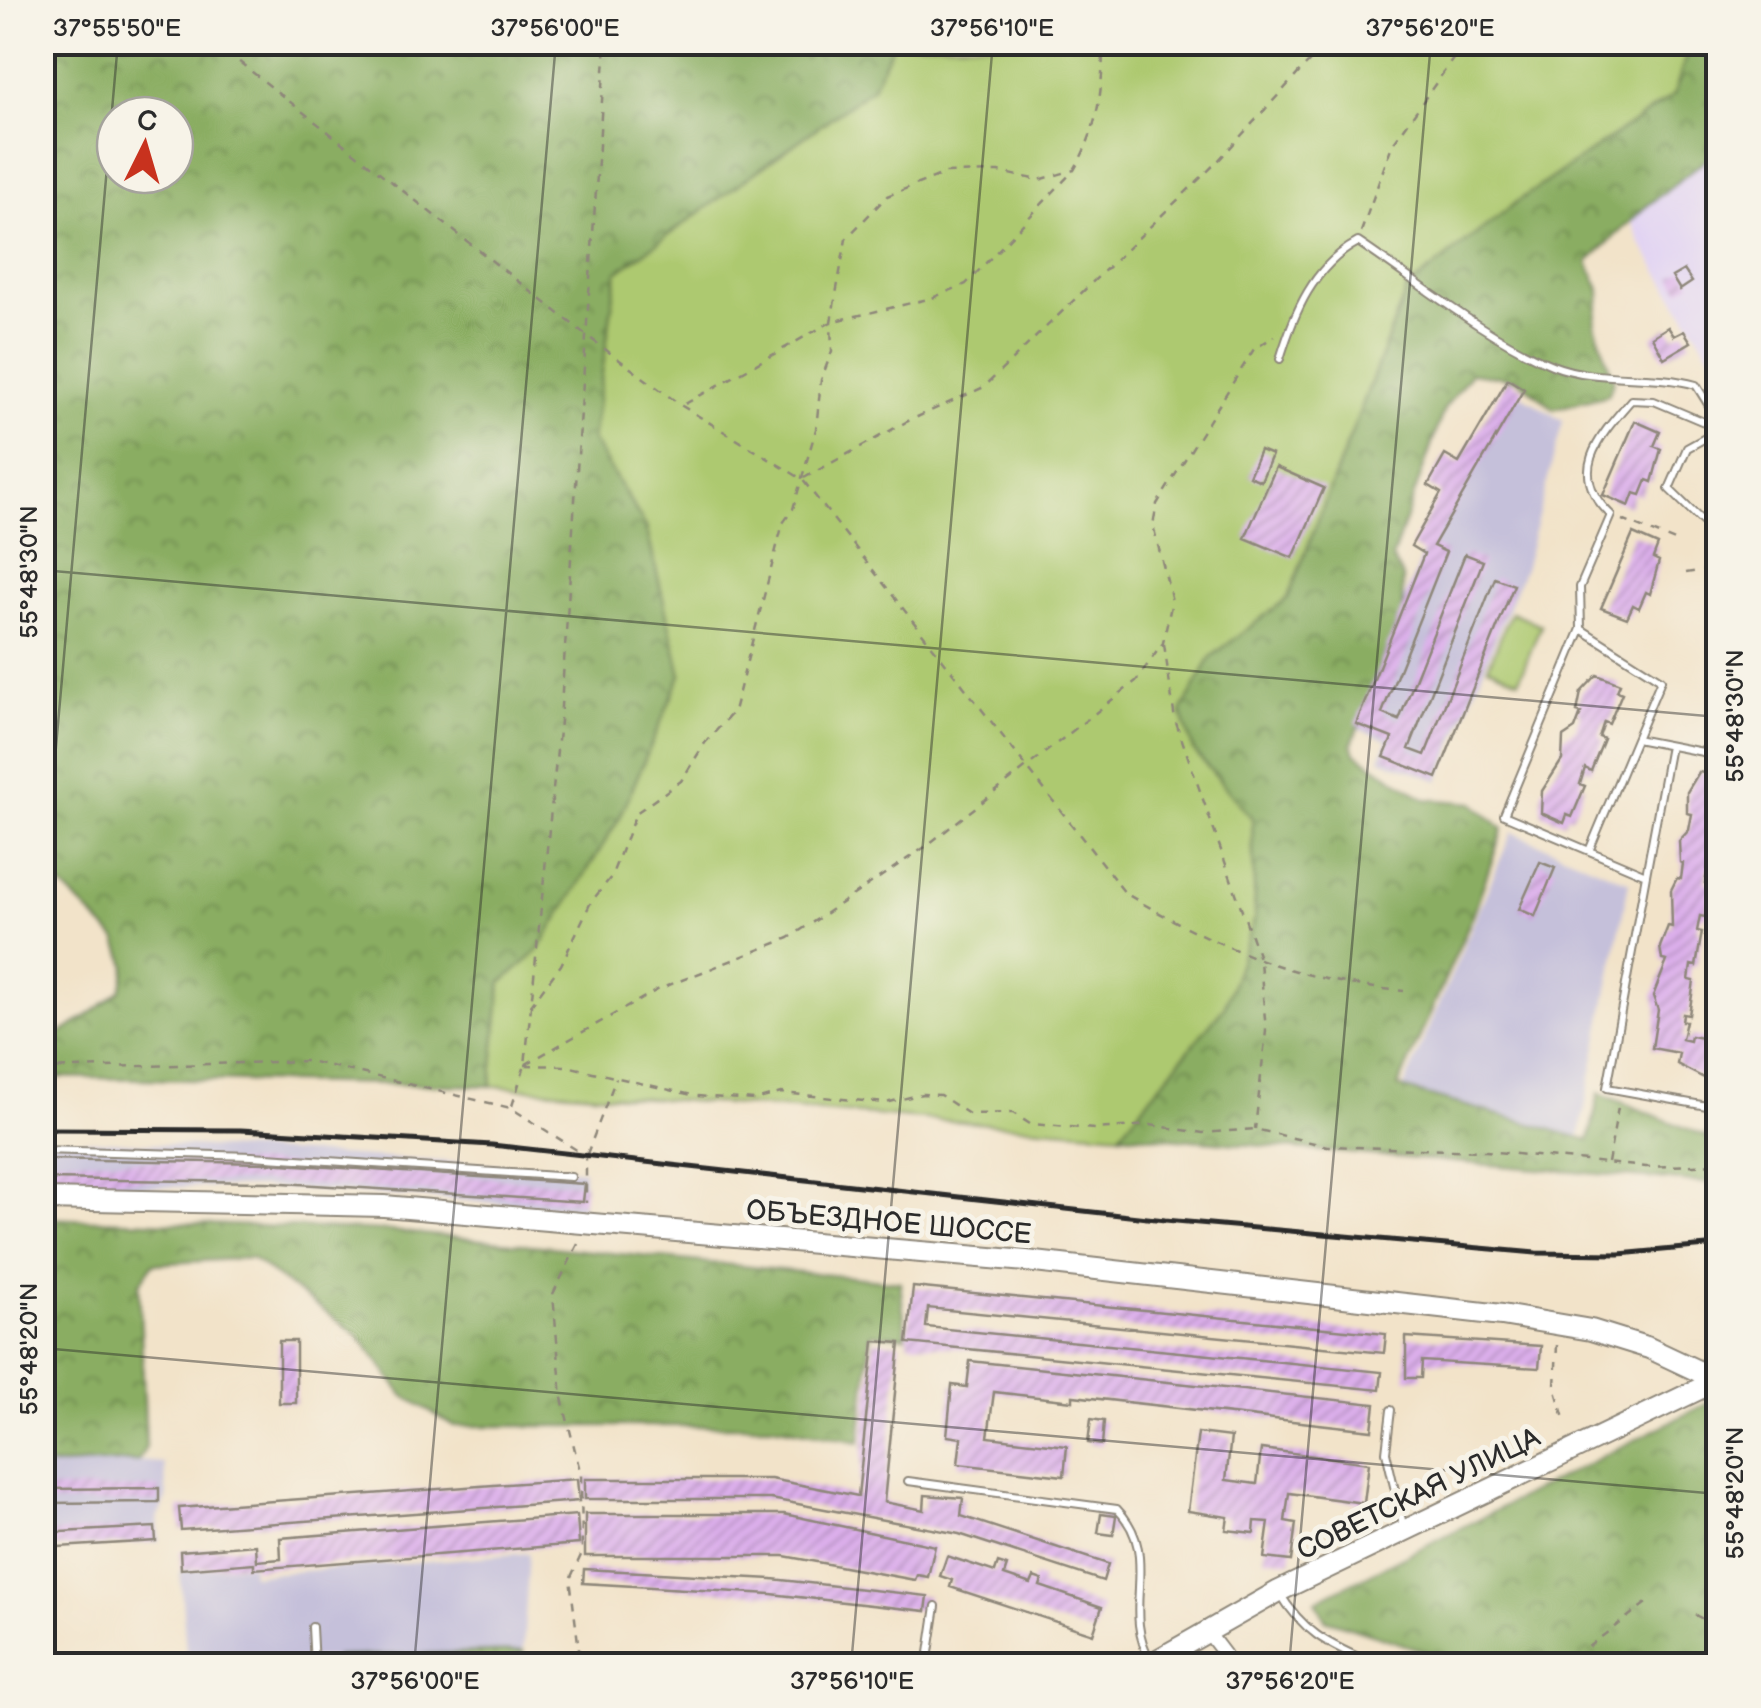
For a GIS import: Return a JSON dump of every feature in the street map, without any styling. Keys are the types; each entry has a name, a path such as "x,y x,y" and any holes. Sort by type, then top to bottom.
{"main road":[{"name":"ОБЪЕЗДНОЕ ШОССЕ","path":"42,1199 384,1206 1026,1262 1558,1325 1649,1348 1718,1380"},
{"name":"СОВЕТСКАЯ УЛИЦА","path":"1149,1664 1278,1591 1718,1380"}],"street":[{"path":"1206,1630 1224,1660 1212,1666"}],"lane":[{"path":"1280,359 1292,318 1306,292 1340,252 1358,242 1555,366 1626,377 1665,376 1696,385 1718,420"},
{"path":"1646,875 1504,815 1581,629 1580,587 1612,515 1592,497 1586,480 1599,437 1631,400 1654,401 1718,430"},
{"path":"1718,430 1687,448 1668,490 1706,526 1718,521"},
{"path":"1581,629 1660,680 1589,851"},
{"path":"1636,739 1718,755"},
{"path":"1670,746 1607,1088 1718,1108"},
{"path":"1718,975 1712,1011 1718,1012"},
{"path":"42,1150 252,1156 571,1176"},
{"path":"1391,1410 1386,1452 1404,1530"},
{"path":"908,1480 1117,1509 1136,1534 1141,1567 1134,1622 1149,1664"},
{"path":"1278,1591 1296,1620 1314,1637 1378,1666"},
{"path":"927,1666 936,1606"},
{"path":"312,1627 314,1666"}],"path":[{"path":"214,42 590,338 682,406 802,479 1125,893 1175,923 1260,961 1352,987 1404,991"},
{"path":"511,1108 524,1065 560,721 590,338 606,42"},
{"path":"682,406 832,322 932,298 966,284 1074,170 1103,96 1103,42"},
{"path":"802,479 906,422 984,387 1217,162 1328,42"},
{"path":"1358,242 1392,146 1465,42"},
{"path":"530,1006 561,965 591,902 611,877 636,813 682,780 706,743 734,711 783,523 793,510 816,430 821,380 832,350 832,322 846,239 887,196 946,173 999,172 1040,180 1074,170"},
{"path":"1255,1129 1266,1031 1260,961 1175,720 1164,643 1172,601 1153,525 1157,504 1254,349 1292,318"},
{"path":"1612,515 1675,541"},
{"path":"1686,573 1718,568"},
{"path":"524,1065 659,989 789,938 925,846 1026,770 1136,681 1164,643"},
{"path":"42,1069 308,1061 511,1108 586,1156"},
{"path":"524,1065 567,1066 696,1096 756,1100 780,1093 886,1104 922,1094 940,1095 970,1114 1013,1113 1030,1124 1094,1129 1150,1126 1203,1133 1255,1129 1327,1146 1486,1152 1608,1164 1718,1164"},
{"path":"581,1666 570,1578 582,1553 581,1474 562,1398 553,1294 586,1221 586,1156 598,1114 617,1077"},
{"path":"1608,1164 1621,1090"},
{"path":"1558,1325 1555,1386 1566,1422"},
{"path":"1563,1666 1650,1600"},
{"path":"1695,1616 1718,1627"}],"shaded area":[{"path":"1555,43 1718,43 1718,367 1640,242"},
{"path":"1515,391 1563,421 1525,566 1439,781 1380,759 1387,740 1353,726 1434,524"},
{"path":"1512,832 1629,882 1578,1143 1398,1101"},
{"path":"91,1140 584,1170 582,1209 267,1187 43,1187 42,1141"},
{"path":"164,1463 167,1499 158,1516 159,1542 43,1549 43,1466"},
{"path":"529,1553 523,1651 275,1660 275,1666 187,1665 180,1571 251,1564 252,1575"}],"green space":[{"path":"43,42 893,43 872,88 617,272 592,440 646,527 681,675 620,817 538,951 501,983 491,1086 43,1077 43,1012 58,1034 62,1032 120,990 126,965 116,939 61,885 53,890 43,965"},
{"path":"893,43 1690,43 1674,95 1518,201 1407,289 1288,598 1211,657 1182,712 1194,751 1252,818 1255,918 1225,1006 1120,1134 491,1086 501,983 538,951 620,817 681,675 646,527 592,440 617,272 872,88"},
{"path":"1690,43 1718,43 1718,150 1643,209 1588,262 1601,292 1595,325 1614,381 1608,395 1554,409 1517,379 1471,373 1444,409 1392,558 1403,579 1402,614 1352,743 1355,753 1425,799 1473,803 1503,829 1473,915 1398,1087 1589,1140 1599,1093 1718,1141 1718,1184 1120,1134 1225,1006 1255,918 1252,818 1194,751 1181,712 1211,657 1288,598 1407,289 1518,201 1674,95"},
{"path":"1511,612 1541,625 1519,680 1488,667"},
{"path":"43,1218 391,1231 900,1282 906,1336 871,1333 860,1442 773,1426 454,1426 403,1395 360,1337 251,1258 153,1264 139,1284 146,1447 138,1461 43,1466"},
{"path":"1718,1398 1718,1665 1467,1665 1325,1619 1316,1601"},
{"path":"523,1651 523,1666 336,1666 336,1657"}],"building":[{"path":"1684,270 1692,282 1680,290 1672,277"},
{"path":"1668,327 1674,336 1684,331 1691,342 1664,358 1652,337"},
{"path":"1508,379 1524,389 1433,546 1446,552 1382,713 1399,720 1465,554 1483,561 1409,749 1425,755 1495,578 1514,585 1437,778 1384,757 1392,738 1356,724 1424,554 1411,546 1441,493 1428,485 1445,455 1459,463"},
{"path":"1635,421 1660,432 1654,446 1661,449 1652,482 1647,480 1641,495 1634,493 1629,506 1603,495"},
{"path":"1260,450 1272,455 1261,481 1249,476"},
{"path":"1276,467 1324,488 1293,558 1245,538"},
{"path":"1633,534 1658,545 1653,558 1659,561 1650,594 1646,592 1639,608 1633,605 1627,618 1601,608"},
{"path":"1597,675 1620,684 1617,691 1622,693 1609,724 1604,722 1599,737 1604,739 1591,771 1585,768 1580,784 1585,786 1572,817 1567,815 1564,823 1541,813 1542,791 1562,760 1563,737 1575,729 1581,713 1577,712 1581,692"},
{"path":"1699,772 1718,776 1714,833 1718,839 1714,867 1708,866 1705,883 1711,884 1705,917 1700,916 1697,931 1702,932 1696,966 1691,965 1689,980 1694,981 1689,1015 1683,1014 1682,1021 1686,1021 1682,1039 1690,1041 1691,1036 1718,1041 1718,1077 1704,1078 1677,1064 1679,1053 1652,1048 1658,1010 1653,996 1667,961 1662,960 1660,947 1668,926 1672,927 1671,890 1677,878 1681,879 1679,841 1689,830 1692,814 1687,813 1687,792"},
{"path":"1540,862 1555,868 1535,916 1519,909"},
{"path":"42,1159 267,1163 585,1184 583,1202 267,1182 42,1179"},
{"path":"913,1287 1386,1334 1384,1353 928,1308 926,1327 1382,1372 1380,1390 907,1343"},
{"path":"1406,1337 1541,1346 1539,1368 1422,1361 1421,1378 1406,1378"},
{"path":"279,1341 296,1341 296,1403 279,1403"},
{"path":"874,1341 900,1343 884,1502 924,1510 925,1495 963,1498 961,1516 1108,1564 1103,1581 959,1534 771,1499 585,1499 585,1479 771,1479 858,1496"},
{"path":"970,1361 1375,1404 1372,1430 1073,1396 1073,1401 994,1392 988,1437 1067,1446 1064,1476 958,1464 961,1438 947,1436 952,1385 967,1387"},
{"path":"1091,1419 1104,1421 1102,1445 1088,1443"},
{"path":"1198,1433 1231,1437 1226,1480 1257,1484 1261,1449 1369,1463 1364,1503 1289,1493 1285,1521 1296,1523 1291,1561 1264,1558 1269,1522 1255,1521 1254,1533 1226,1530 1228,1517 1188,1511"},
{"path":"577,1479 579,1501 181,1530 179,1508"},
{"path":"159,1488 159,1502 42,1503 42,1489"},
{"path":"585,1514 784,1514 935,1546 928,1577 917,1575 915,1580 784,1556 585,1556"},
{"path":"1101,1514 1116,1516 1113,1535 1098,1533"},
{"path":"577,1515 579,1544 254,1569 254,1563 181,1569 180,1551 256,1545 257,1561 281,1559 280,1538"},
{"path":"155,1527 156,1541 42,1548 42,1533"},
{"path":"947,1556 995,1572 998,1563 1007,1566 1004,1575 1031,1584 1034,1577 1042,1580 1040,1586 1102,1607 1093,1634 950,1587 952,1580 940,1576"},
{"path":"584,1569 772,1579 928,1596 926,1611 771,1594 583,1583"}],"railway":[{"path":"42,1129 241,1130 492,1145 1165,1220 1536,1253 1619,1254 1718,1245"}]}
